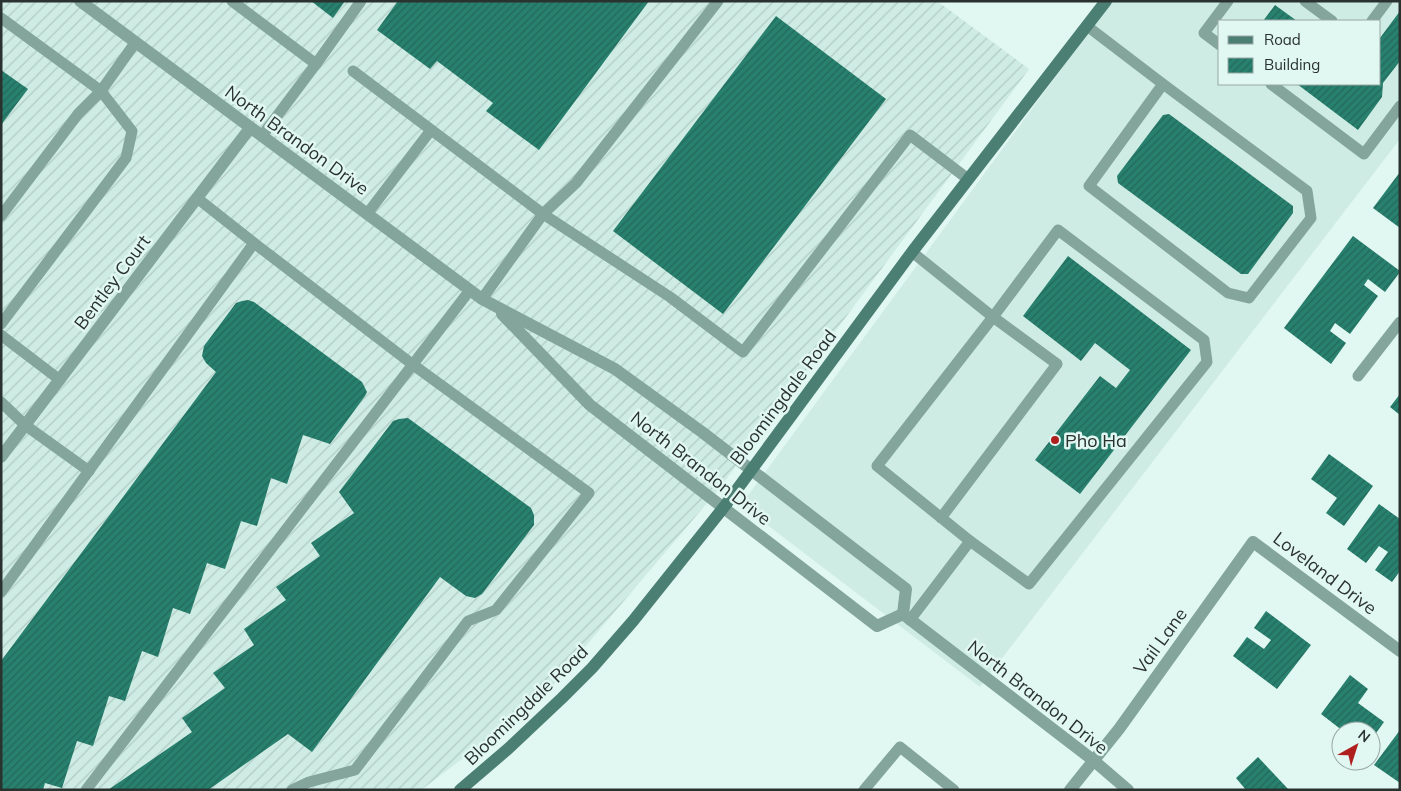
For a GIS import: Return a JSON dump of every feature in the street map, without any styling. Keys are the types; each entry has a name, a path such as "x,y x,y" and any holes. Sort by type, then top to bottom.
{"main road":[{"name":"Bloomingdale Road","path":"460,790 509,748 592,668 633,621 724,507 912,252 1106,1"}],"street":[{"name":"North Brandon Drive","path":"80,1 488,303 615,369 751,470 906,589 907,617"},
{"name":"Bentley Court","path":"1,457 250,128"},
{"name":"North Brandon Drive","path":"488,303 590,405 877,626 907,617"},
{"name":"Loveland Drive","path":"1253,542 1400,651"},
{"name":"Vail Lane","path":"1070,790 1119,729 1253,542"},
{"name":"North Brandon Drive","path":"907,617 1093,760 1128,790"}],"lane":[{"path":"232,1 316,64"},
{"path":"262,136 361,1"},
{"path":"488,303 544,214 576,183 718,1"},
{"path":"1218,44 1204,33 1228,1"},
{"path":"1305,1 1331,20"},
{"path":"1373,20 1387,1"},
{"path":"1,18 101,91 132,131 126,158 1,324"},
{"path":"1087,26 1307,191 1311,218 1249,298 1228,292 1089,186 1163,84"},
{"path":"1,216 78,114 101,91 135,43"},
{"path":"353,71 544,214 670,297 743,352 910,135 968,179"},
{"path":"1272,85 1364,154 1400,106"},
{"path":"367,214 431,130"},
{"path":"197,198 412,364 589,494 496,610 468,621 355,770 309,782 292,790"},
{"path":"1058,230 1204,340 1206,362 1029,584 970,542 941,518 877,466 1058,230"},
{"path":"1,592 254,243"},
{"path":"912,252 992,317 1057,364 941,518"},
{"path":"86,790 470,290"},
{"path":"1358,376 1400,322"},
{"path":"1,335 60,380"},
{"path":"1,402 25,426 89,471"},
{"path":"907,617 970,542"},
{"path":"864,790 900,747 954,790"}],"shaded area":[{"path":"1,1 937,1 1029,69 719,489 539,701 421,790 1,790"},
{"path":"1111,1 1400,1 1400,139 980,687 741,505"}],"building":[{"path":"311,1 345,1 333,18"},
{"path":"398,1 649,1 539,150 486,111 493,103 437,61 430,69 377,30"},
{"path":"1275,5 1296,20 1264,20"},
{"path":"1400,11 1400,61 1383,83 1382,97 1358,130 1298,85 1381,85 1381,37"},
{"path":"776,16 886,99 723,314 613,231"},
{"path":"1,70 28,89 1,125"},
{"path":"1169,114 1293,206 1293,213 1248,274 1241,274 1118,183 1117,176 1163,115"},
{"path":"1400,172 1400,228 1373,208"},
{"path":"1353,236 1400,272 1385,292 1368,279 1364,285 1378,296 1350,334 1335,323 1330,331 1346,343 1331,364 1284,328"},
{"path":"1068,256 1191,350 1080,494 1035,460 1100,376 1116,388 1130,370 1095,343 1081,361 1023,316"},
{"path":"248,300 254,302 362,382 367,392 365,396 330,444 303,435 287,484 271,478 257,526 241,521 225,569 207,563 190,614 173,608 158,657 142,651 125,701 109,696 93,746 77,741 62,788 45,783 43,790 1,790 1,661 216,372 206,363 202,356 204,346 236,303"},
{"path":"1400,394 1400,415 1390,407"},
{"path":"408,418 531,508 534,515 534,525 482,594 475,598 466,596 440,577 312,752 288,734 208,790 108,790 192,732 182,718 225,688 213,673 254,645 244,629 286,600 276,587 320,556 311,543 354,513 339,492 393,421"},
{"path":"1329,454 1373,486 1344,526 1326,513 1337,498 1311,479"},
{"path":"1379,504 1400,519 1400,571 1392,582 1375,570 1388,552 1379,546 1366,563 1347,549"},
{"path":"1266,611 1311,645 1277,689 1233,656 1247,637 1264,649 1271,640 1254,628"},
{"path":"1350,675 1368,689 1358,703 1384,722 1381,726 1381,721 1331,722 1321,714"},
{"path":"1400,730 1400,783 1381,770 1381,756"},
{"path":"1258,757 1289,790 1246,790 1236,778"}],"place":[{"name":"Pho Ha","path":"1055,440"}]}
